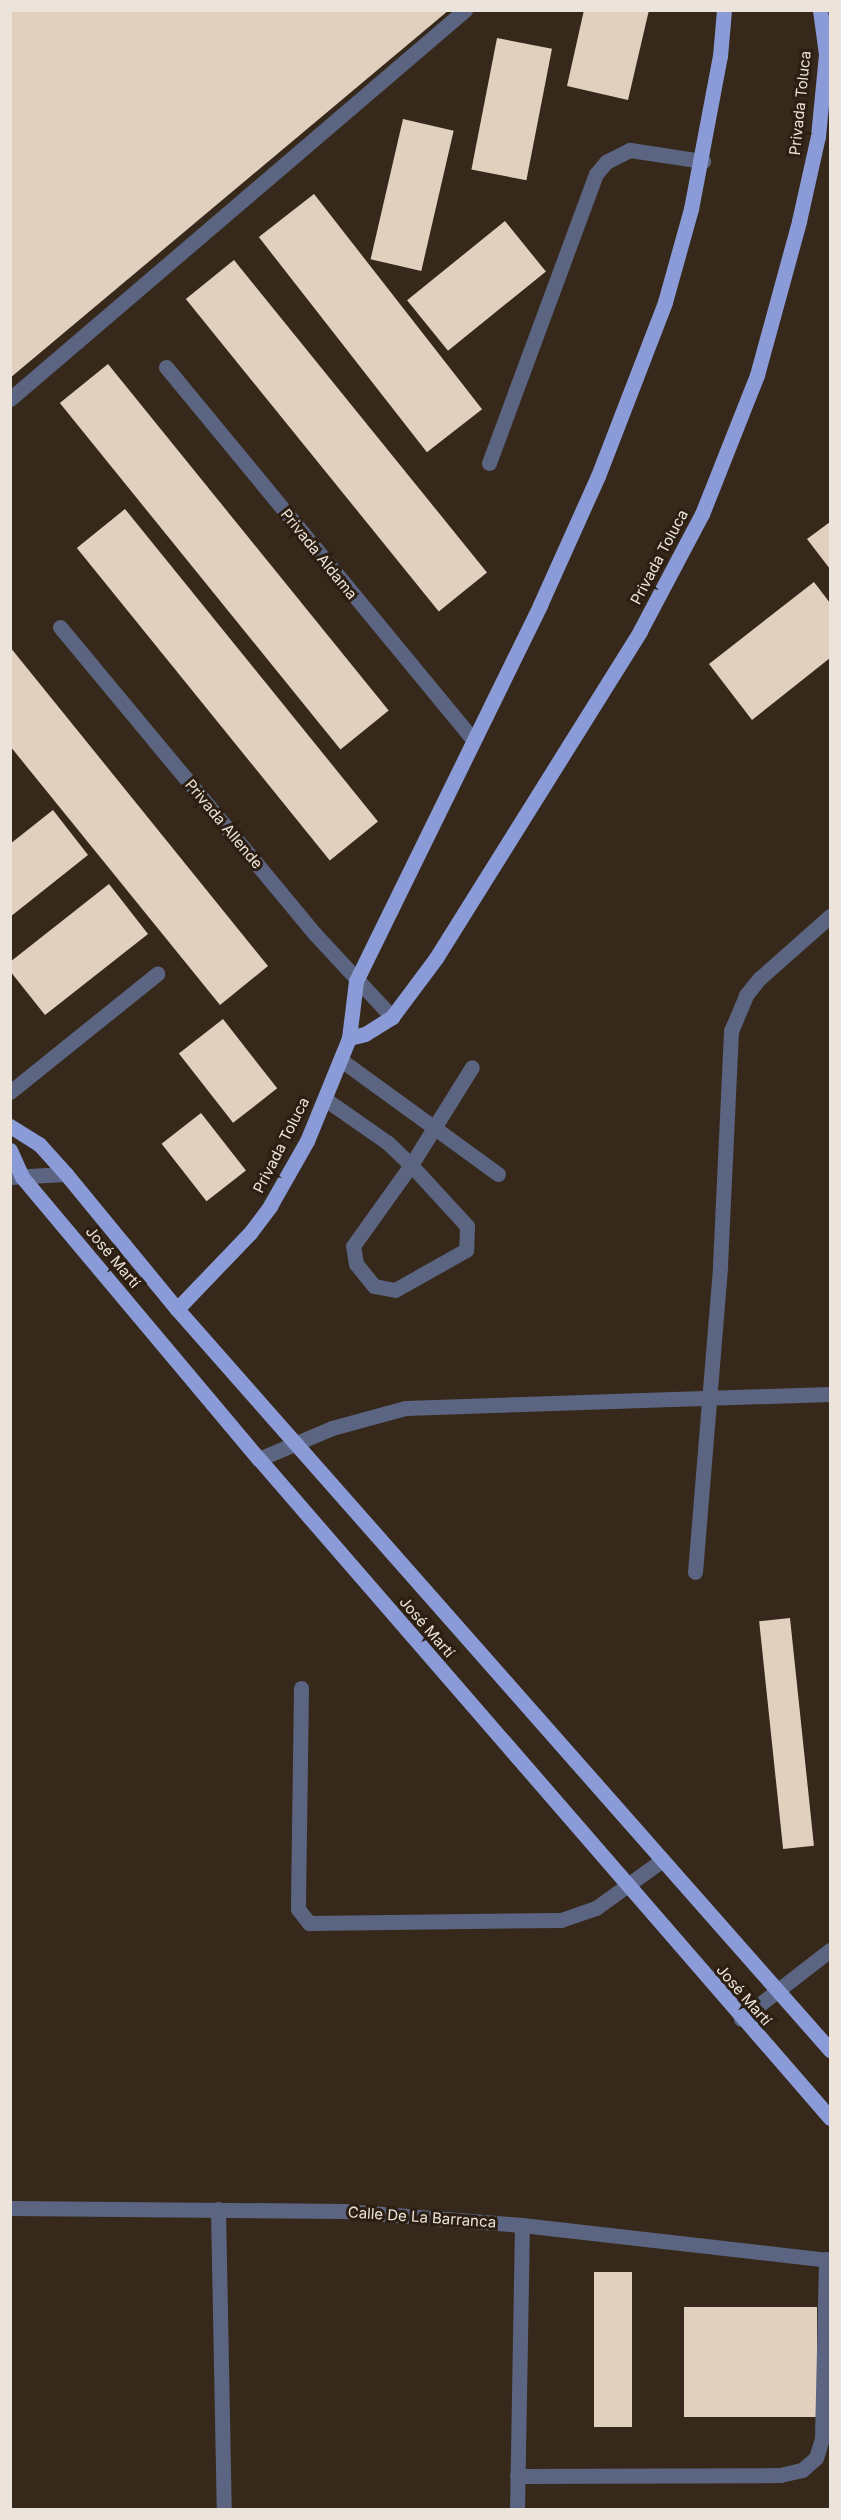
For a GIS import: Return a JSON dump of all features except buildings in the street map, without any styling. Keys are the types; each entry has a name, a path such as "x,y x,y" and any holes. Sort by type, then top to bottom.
{"main road":[{"name":"Privada Toluca","path":"177,1309 250,1233 270,1206 307,1141 349,1038 356,981 540,605 603,465 664,302 703,161 724,10"},
{"name":"Privada Toluca","path":"349,1038 364,1034 392,1017 436,958 612,677 671,576 711,493 757,375 799,221 818,136 826,54 820,10"},
{"name":"José Martí","path":"10,1126 33,1138 66,1174 177,1309 293,1442 661,1861 831,2050"},
{"name":"José Martí","path":"10,1150 16,1177 741,2019 831,2118"}],"street":[{"path":"10,399 465,10"},
{"path":"826,10 831,16"},
{"path":"489,463 596,174 606,162 630,150 703,161"},
{"name":"Privada Aldama","path":"166,367 473,740"},
{"name":"Privada Allende","path":"60,627 356,981 392,1017"},
{"path":"695,1572 720,1265 731,1031 746,996 760,978 831,916"},
{"path":"10,1092 157,974"},
{"path":"341,1060 498,1174"},
{"path":"325,1099 365,1125 411,1165 467,1226 466,1250 406,1285 384,1290 374,1286 356,1264 353,1246 411,1165 472,1067"},
{"path":"16,1177 66,1174"},
{"path":"259,1459 293,1442 370,1415 405,1408 831,1394"},
{"path":"301,1688 298,1909 309,1923 541,1923 596,1908 661,1861"},
{"path":"741,2019 831,1950"},
{"name":"Calle De La Barranca","path":"10,2208 344,2211 522,2225 828,2259"},
{"path":"218,2209 224,2510"},
{"path":"517,2510 522,2225"},
{"path":"517,2476 780,2475 802,2470 816,2458 822,2438 828,2259"}]}
